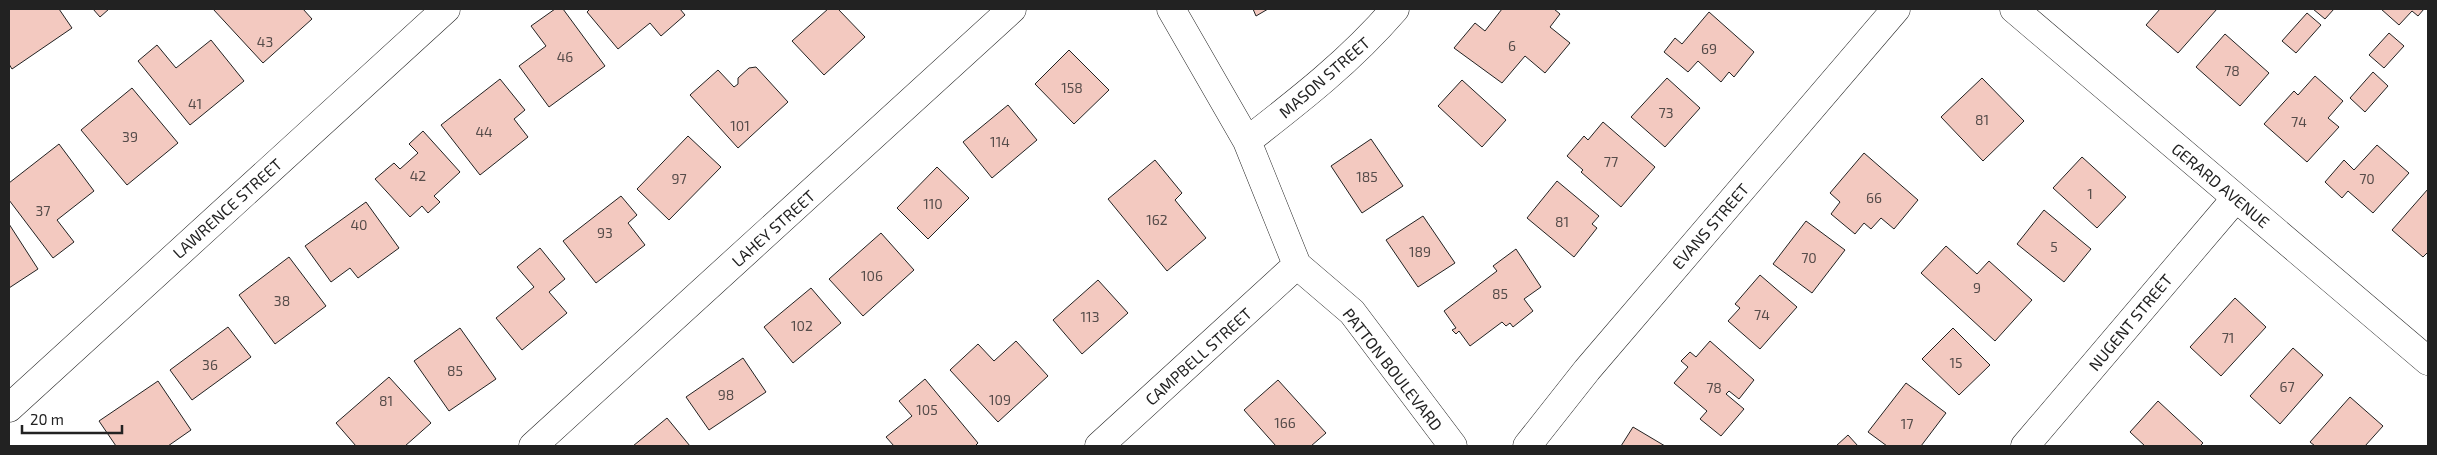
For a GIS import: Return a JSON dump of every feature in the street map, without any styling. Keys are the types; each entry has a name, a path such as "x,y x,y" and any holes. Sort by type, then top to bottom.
{"street":[{"name":"LAWRENCE STREET","path":"9,408 446,9"},
{"name":"LAHEY STREET","path":"533,446 1012,9"},
{"name":"PATTON BOULEVARD","path":"1171,9 1247,141 1297,265 1352,312 1453,446"},
{"name":"MASON STREET","path":"1247,141 1326,80 1367,41 1395,9"},
{"name":"EVANS STREET","path":"1527,446 1587,370 1896,9"},
{"name":"GERARD AVENUE","path":"2014,9 2428,361"},
{"name":"NUGENT STREET","path":"2024,446 2236,198"},
{"name":"CAMPBELL STREET","path":"1099,446 1297,265"}],"building":[{"path":"9,9 59,9 72,28 12,69 9,64"},
{"path":"93,9 109,9 100,17"},
{"path":"213,9 303,9 312,19 263,63"},
{"path":"555,9 563,9 605,66 549,107 519,66 546,46 531,26"},
{"path":"590,9 680,9 685,15 661,36 650,23 618,49 587,12"},
{"path":"828,9 838,9 865,37 824,75 792,41"},
{"path":"1253,9 1268,9 1256,16"},
{"path":"1502,9 1554,9 1560,14 1550,27 1570,43 1545,73 1525,56 1502,83 1454,48 1475,23 1485,31"},
{"path":"2160,9 2217,9 2178,53 2146,25"},
{"path":"2313,9 2334,9 2325,19"},
{"path":"2381,9 2424,9 2418,16 2412,11 2399,25"},
{"path":"1709,12 1754,52 1734,77 1729,72 1721,82 1698,61 1688,72 1664,52 1675,38 1682,44"},
{"path":"2307,13 2321,25 2296,53 2282,41"},
{"path":"2389,33 2404,46 2384,68 2369,55"},
{"path":"2225,34 2269,73 2240,106 2196,67"},
{"path":"211,40 244,81 190,125 138,61 157,45 176,68"},
{"path":"1069,50 1109,90 1074,124 1035,84"},
{"path":"756,67 788,102 738,148 690,95 718,70 734,87 738,84 738,78 749,68"},
{"path":"2373,72 2388,86 2365,112 2350,98"},
{"path":"2315,76 2343,101 2328,118 2339,127 2307,162 2264,124 2294,91 2298,95"},
{"path":"1667,78 1700,108 1665,147 1631,117"},
{"path":"1982,78 2024,121 1983,161 1941,117"},
{"path":"500,79 525,110 514,119 528,137 480,175 441,125"},
{"path":"1462,80 1506,120 1482,147 1438,106"},
{"path":"132,88 178,143 127,185 81,130"},
{"path":"1008,105 1037,140 992,178 963,142"},
{"path":"1603,122 1655,167 1621,207 1581,172 1583,170 1567,156 1584,136 1588,140"},
{"path":"423,131 460,172 434,196 440,202 428,213 422,206 410,217 375,179 394,163 400,169 418,153 409,144"},
{"path":"688,136 721,167 669,220 637,189"},
{"path":"1371,139 1403,186 1362,213 1331,166"},
{"path":"59,144 94,191 57,220 74,242 53,258 9,200 9,183"},
{"path":"2377,145 2409,173 2373,213 2348,191 2342,198 2325,182 2344,160 2354,170"},
{"path":"1864,153 1918,200 1894,229 1881,218 1871,229 1864,223 1855,234 1831,214 1840,202 1830,193"},
{"path":"2082,157 2126,197 2097,228 2053,188"},
{"path":"1155,160 1182,193 1175,200 1206,238 1167,271 1108,199"},
{"path":"937,167 969,198 928,239 897,208"},
{"path":"1557,181 1599,216 1592,224 1597,228 1574,257 1527,218"},
{"path":"2428,189 2428,252 2423,257 2392,230"},
{"path":"621,196 637,215 628,223 645,245 596,283 563,241"},
{"path":"366,202 399,248 358,278 350,268 331,282 305,246"},
{"path":"2044,210 2091,249 2064,282 2017,244"},
{"path":"1423,216 1455,263 1418,287 1386,240"},
{"path":"1806,221 1845,250 1812,293 1773,264"},
{"path":"9,224 38,269 9,288"},
{"path":"881,233 914,270 863,316 829,279"},
{"path":"1946,246 1977,274 1989,261 2032,300 1995,341 1921,273"},
{"path":"540,248 565,279 549,292 567,313 522,350 496,318 534,287 517,267"},
{"path":"1516,249 1541,287 1524,299 1533,311 1513,327 1510,323 1506,326 1502,322 1470,346 1459,331 1456,334 1452,330 1456,328 1444,311 1497,271 1493,266"},
{"path":"289,257 326,306 275,344 239,295"},
{"path":"1760,275 1797,307 1760,349 1728,321 1740,308 1735,304"},
{"path":"1098,280 1128,313 1082,354 1053,320"},
{"path":"811,288 841,323 793,363 764,327"},
{"path":"2235,298 2266,327 2221,376 2190,347"},
{"path":"228,327 251,357 192,400 170,370"},
{"path":"460,328 496,379 449,411 414,361"},
{"path":"1953,328 1990,365 1959,395 1922,359"},
{"path":"1016,341 1048,376 998,422 950,370 978,344 994,361"},
{"path":"1710,341 1754,380 1739,399 1729,391 1726,394 1744,409 1721,436 1700,419 1707,411 1674,383 1688,367 1681,361 1690,352 1696,357"},
{"path":"2293,348 2323,375 2280,424 2250,396"},
{"path":"743,358 766,392 709,430 686,397"},
{"path":"389,377 431,423 405,446 356,446 336,423"},
{"path":"925,379 978,443 975,446 894,446 886,437 912,416 899,401"},
{"path":"1278,380 1326,433 1311,446 1276,446 1244,410"},
{"path":"158,381 191,430 168,446 116,446 99,421"},
{"path":"1906,383 1946,413 1921,446 1887,446 1868,432"},
{"path":"2350,397 2383,426 2365,446 2315,446 2310,442"},
{"path":"2158,401 2203,443 2200,446 2145,446 2130,432"},
{"path":"667,418 690,446 633,446"},
{"path":"1633,427 1665,446 1621,446"},
{"path":"1848,435 1858,446 1836,446"}]}
